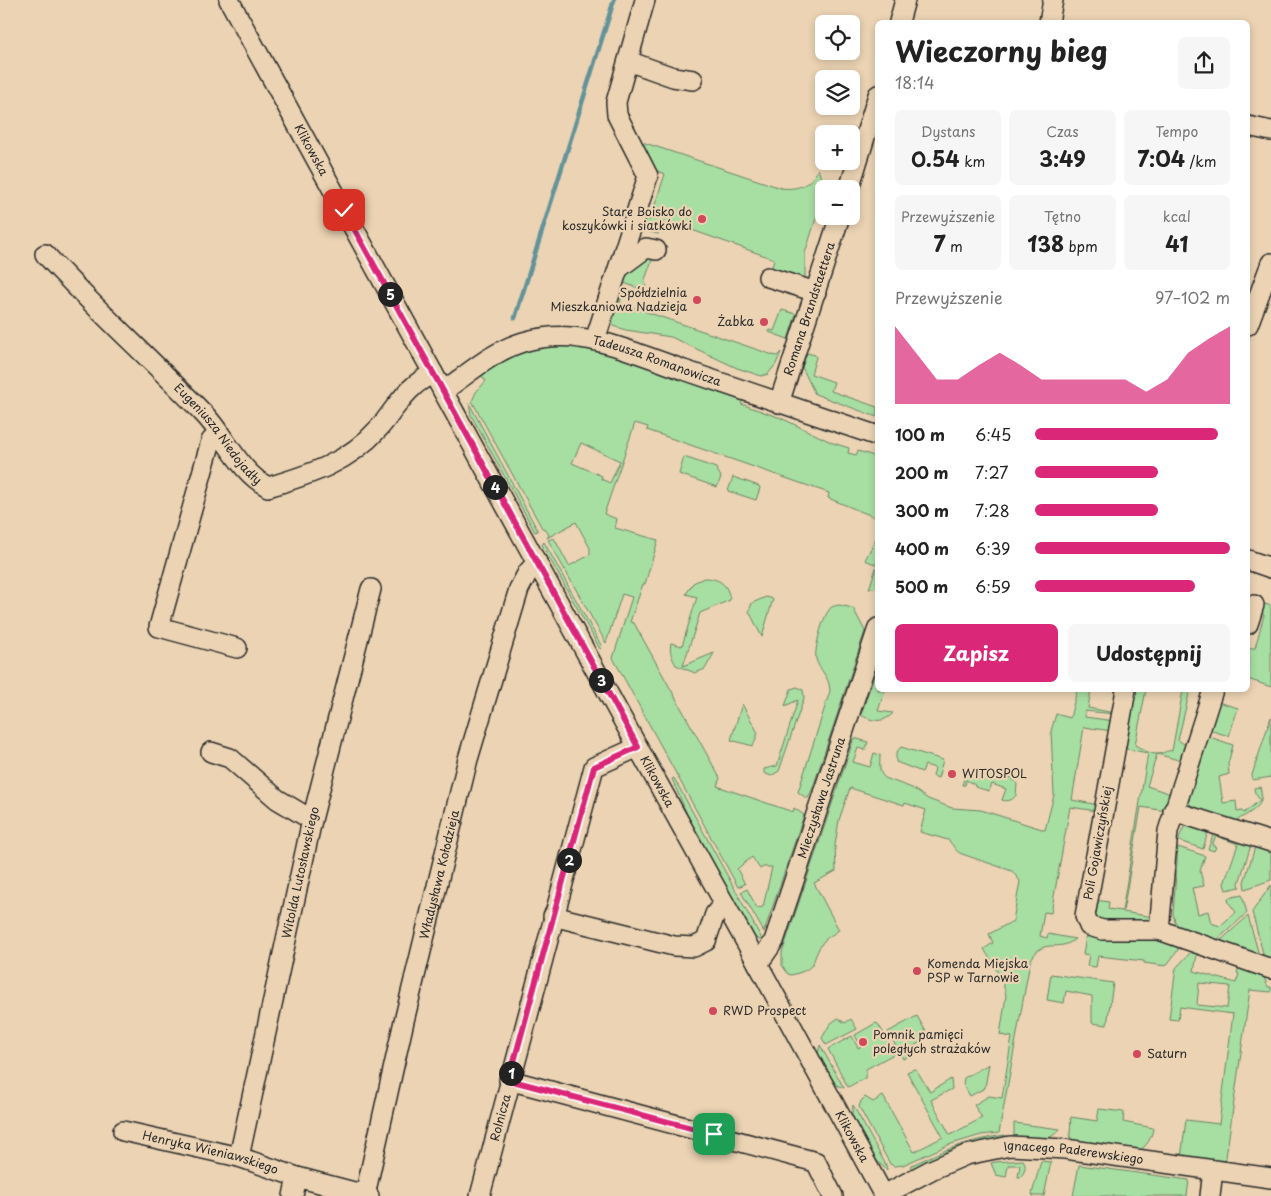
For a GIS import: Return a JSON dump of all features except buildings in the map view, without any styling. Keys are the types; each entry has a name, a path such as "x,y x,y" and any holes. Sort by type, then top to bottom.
{"street":[{"name":"Klikowska","path":"229,0 884,1196"},
{"path":"595,340 648,176 617,115 616,102 646,0"},
{"path":"900,20 905,0"},
{"path":"1049,20 1053,0"},
{"path":"628,61 674,77 694,80"},
{"path":"852,180 875,105"},
{"path":"1250,127 1271,132"},
{"name":"Romana Brandstaettera","path":"779,403 837,225"},
{"path":"618,268 646,248 657,246 637,235 628,238"},
{"name":"Eugeniusza Niedojadły","path":"45,254 81,294 205,415 246,470 257,481 268,487 332,465 365,443 380,428 413,386 433,373"},
{"path":"1250,319 1271,263"},
{"path":"766,282 814,297"},
{"name":"Tadeusza Romanowicza","path":"443,392 498,353 514,345 533,340 571,337 595,340 875,435"},
{"path":"218,433 211,441 159,627 237,648"},
{"path":"1250,561 1271,568"},
{"name":"Władysława Kołodzieja","path":"367,1195 404,1021 468,758 518,589 528,572 537,562"},
{"name":"Witolda Lutosławskiego","path":"239,1157 312,820 371,589"},
{"path":"1250,618 1254,605"},
{"name":"Mieczysława Jastruna","path":"758,964 774,941 875,637"},
{"name":"Poli Gojawiczyńskiej","path":"1126,692 1085,916 1089,926 1095,929 1159,930"},
{"path":"1212,692 1168,831 1159,930 1271,969"},
{"name":"Rolnicza","path":"480,1196 509,1080 594,767 638,747"},
{"path":"211,752 230,758 277,799 312,820"},
{"path":"1173,812 1271,842"},
{"path":"553,916 674,946 694,947 706,941 715,914 724,903"},
{"path":"509,1080 816,1162 833,1196"},
{"name":"Henryka Wieniawskiego","path":"123,1131 239,1157 297,1177 367,1195"},
{"name":"Ignacego Paderewskiego","path":"884,1196 931,1170 966,1155 1010,1146 1065,1149 1271,1178"},
{"path":"1210,1196 1214,1170"},
{"path":"292,1196 297,1177"}],"green space":[{"path":"636,140 781,188 793,188 808,183 818,170 822,180 815,180 815,222 805,253 805,282 771,272 774,259 672,223 664,221 658,234 639,229 640,217 650,220 665,174 649,168"},
{"path":"654,255 644,282 646,284 644,290 621,282 625,270"},
{"path":"618,296 622,296 620,303 773,355 777,356 781,352 776,364 768,374 761,376 737,368 671,337 626,330 613,326 612,311"},
{"path":"782,310 796,314 788,339 769,332 770,330 774,331"},
{"path":"573,345 600,350 743,400 741,404 781,418 833,443 849,448 848,453 856,455 858,451 875,456 875,517 828,498 829,493 647,430 648,427 635,423 604,514 617,519 615,528 658,540 645,584 643,584 630,622 634,623 720,778 717,786 793,812 794,808 804,815 764,932 741,892 747,889 757,908 763,907 772,867 760,869 752,857 737,869 745,884 738,887 613,658 632,597 622,594 606,643 548,540 554,538 569,566 590,555 590,548 576,522 547,538 549,535 542,528 472,401 476,392 486,381 481,375 513,355 535,349","holes":["581,443 620,461 610,483 601,479 602,476 572,463"]},
{"path":"807,353 815,355 811,374 834,382 831,391 875,406 875,416 815,394 802,367"},
{"path":"469,403 538,531 535,532 471,415"},
{"path":"684,457 716,468 721,477 717,487 679,474"},
{"path":"733,477 759,486 756,500 728,491"},
{"path":"875,541 875,564 865,560"},
{"path":"544,542 602,647 600,649 542,545"},
{"path":"875,571 875,588 869,589"},
{"path":"704,578 714,579 722,583 729,594 730,600 700,613 683,666 714,653 705,669 695,673 676,665 670,646 671,643 682,646 697,597 686,594 693,583"},
{"path":"766,597 773,599 762,637 749,611 752,603"},
{"path":"1262,603 1271,606 1271,687 1250,680 1250,649 1255,648 1264,615 1259,612"},
{"path":"839,605 853,608 865,631 812,790 808,798 806,798 798,792 830,691 828,681 816,659 816,648 827,614 833,606"},
{"path":"875,672 875,692 884,692 878,711 893,713 882,720 870,719 861,715"},
{"path":"797,687 803,690 804,698 779,771 771,776 764,773 764,769 777,766 798,700 785,706 791,689"},
{"path":"1076,692 1091,692 1088,708 1115,713 1085,711 1085,717 1114,721 1112,731 1084,727 1072,800 1099,805 1097,811 1070,807 1051,913 1044,912 1040,936 1047,938 1048,934 1075,939 1062,945 1040,949 1030,962 999,1133 981,1135 948,1145 903,1165 894,1166 890,1164 859,1107 865,1097 873,1102 883,1096 914,1152 943,1137 907,1072 916,1069 930,1092 951,1079 952,1089 931,1100 950,1135 982,1118 974,1105 989,1096 1002,1098 1012,1037 1000,1035 1006,996 1005,989 984,949 993,943 989,934 1013,921 1020,881 1012,871 962,854 948,840 920,832 926,810 850,788 839,820 835,845 836,871 814,883 839,930 823,942 810,967 791,975 788,974 782,965 782,953 854,738 868,742 865,750 858,748 853,762 870,767 874,753 880,755 880,770 885,778 912,788 928,799 952,808 981,810 1045,830 1054,795 1051,731 1056,714 1070,718"},
{"path":"1132,692 1146,692 1135,745 1153,754 1157,754 1147,786 1171,794 1166,811 1141,807 1123,912 1153,917 1145,922 1100,921 1094,912 1095,900 1109,902 1108,909 1122,911 1148,753 1122,748"},
{"path":"1183,692 1190,692 1178,740 1187,746 1182,761 1157,754 1172,751"},
{"path":"1218,702 1238,708 1229,736 1209,730"},
{"path":"742,704 758,733 753,746 731,740"},
{"path":"1271,717 1271,777 1253,780 1252,775"},
{"path":"1207,736 1233,745 1228,764 1229,774 1219,777 1223,803 1236,801 1237,812 1242,811 1244,813 1260,800 1254,788 1260,787 1261,798 1257,807 1231,823 1191,809 1192,806 1189,803 1189,797"},
{"path":"901,747 943,760 938,778 933,776 935,768 925,765 922,772 896,762 896,753"},
{"path":"968,768 1007,779 1008,777 1012,778 1017,784 1016,795 1010,800 1004,801 1002,800 1006,789 992,784 989,791 975,787 975,785 966,780 965,785 962,785"},
{"path":"674,778 762,939 755,938 752,934 687,814 672,779"},
{"path":"1186,820 1209,828 1203,849 1179,841"},
{"path":"1215,830 1252,842 1239,883 1240,887 1226,890 1224,884 1238,844 1216,836 1212,845 1216,847 1214,851 1208,849"},
{"path":"1256,844 1271,849 1271,880 1245,889 1244,882"},
{"path":"1178,847 1205,856 1200,871 1204,886 1192,888 1198,914 1208,911 1211,923 1220,926 1236,912 1229,903 1228,898 1242,895 1247,913 1217,940 1179,927 1175,922 1173,914"},
{"path":"1271,885 1271,959 1264,957 1252,912"},
{"path":"1248,916 1259,955 1220,941"},
{"path":"1086,937 1151,937 1177,946 1178,950 1166,966 1144,963 1144,961 1098,956 1096,967 1087,966 1089,955 1083,954"},
{"path":"1192,951 1197,952 1194,971 1236,983 1239,967 1263,975 1268,987 1271,987 1271,992 1250,990 1225,1164 1181,1158 1186,1120 1219,1124 1233,1014 1180,1007 1178,1020 1169,1019 1176,968","holes":["1199,983 1230,986 1227,1008 1197,1005"]},
{"path":"1051,974 1113,983 1107,1025 1092,1023 1092,996 1066,991 1064,1003 1047,1000"},
{"path":"917,1016 929,1037 907,1050 907,1057 903,1059 888,1032"},
{"path":"838,1018 845,1023 851,1019 857,1029 826,1045 822,1038 830,1024"},
{"path":"876,1023 896,1053 866,1069 865,1078 848,1087 828,1049 852,1036 858,1048 865,1044 863,1039 858,1041 855,1035"},
{"path":"820,1045 844,1088 836,1085 818,1054"},
{"path":"989,1064 985,1088 970,1096 963,1084 964,1078"},
{"path":"853,1105 887,1170 877,1160 864,1139 852,1115"},
{"path":"1099,1109 1124,1112 1123,1122 1153,1128 1150,1138 1138,1151 1073,1142 1070,1135 1071,1117 1097,1121"},
{"path":"1014,1123 1060,1129 1045,1139 1014,1139"},
{"path":"1005,1135 1005,1139 959,1148 912,1169 910,1166 956,1146"},
{"path":"1023,1160 1025,1169 1020,1177 1018,1177 1020,1165 1008,1165 1006,1177 996,1175 991,1163 995,1162"},
{"path":"1041,1161 1051,1162 1044,1196 1033,1196 1032,1194"},
{"path":"1079,1165 1189,1180 1187,1196 1073,1196"}],"waterway":[{"path":"515,318 614,0"}],"place":[{"name":"Stare Boisko do koszykówki i siatkówki","path":"702,219"},
{"name":"Spółdzielnia Mieszkaniowa Nadzieja","path":"697,300"},
{"name":"Żabka","path":"764,322"},
{"name":"WITOSPOL","path":"952,774"},
{"name":"Komenda Miejska PSP w Tarnowie","path":"917,971"},
{"name":"RWD Prospect","path":"713,1011"},
{"name":"Pomnik pamięci poległych strażaków","path":"863,1042"},
{"name":"Saturn","path":"1137,1054"}],"route":[{"path":"344,210 638,747 594,767 509,1080 714,1134"}]}
